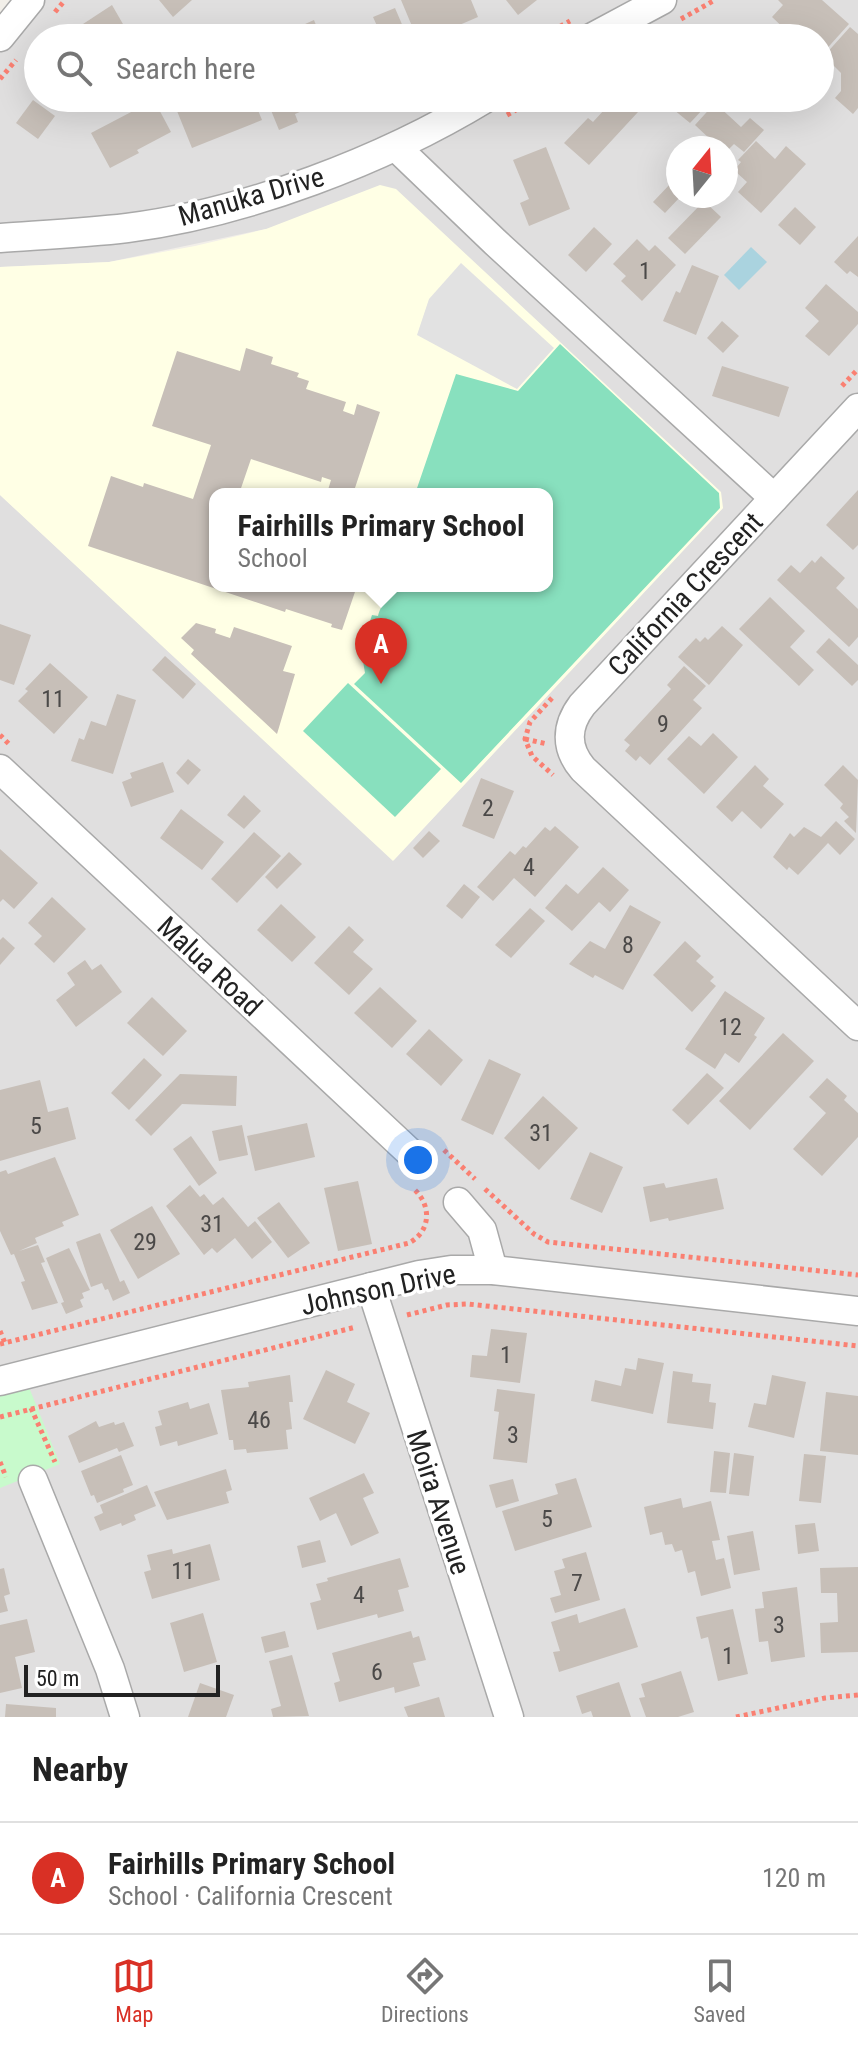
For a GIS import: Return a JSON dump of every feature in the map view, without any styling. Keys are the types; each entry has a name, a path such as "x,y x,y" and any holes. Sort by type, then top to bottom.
{"street":[{"path":"0,37 30,0"},
{"path":"617,24 662,0"},
{"name":"Manuka Drive","path":"0,238 129,228 181,218 289,188 396,147 460,112"},
{"name":"California Crescent","path":"396,147 774,498 582,705 569,727 569,743 583,769 858,1026"},
{"path":"774,498 858,408"},
{"name":"Malua Road","path":"0,769 420,1162"},
{"path":"458,1202 482,1230 493,1270"},
{"name":"Johnson Drive","path":"0,1381 371,1287 451,1270 493,1270 858,1311"},
{"name":"Moira Avenue","path":"371,1287 509,1717"},
{"path":"33,1480 105,1658 125,1717"}],"path":[{"path":"555,694 530,722 525,739 532,756 555,778"},
{"path":"0,1331 3,1343 409,1243 421,1234 427,1216"},
{"path":"541,1240 858,1275"},
{"path":"406,1315 447,1305 468,1304 858,1346"},
{"path":"0,1417 357,1327"},
{"path":"736,1717 825,1698 858,1695"}],"shaded area":[{"path":"30,0 858,0 858,1717 0,1717 0,495 394,860 723,508 266,229 109,262 0,267 0,37"},
{"path":"380,185 396,189 721,492 723,508 393,861 0,495 0,267 109,262 266,229"},
{"path":"461,263 554,348 517,389 417,335 429,299"}],"green space":[{"path":"560,344 719,493 720,508 461,783 354,684 365,673 361,649 372,615 378,616 393,592 553,592 553,488 417,488 456,374 518,391"},
{"path":"348,683 441,769 395,817 303,731"},
{"path":"24,1375 60,1464 0,1488 0,1381"}],"water":[{"path":"751,247 767,262 739,290 724,275"}],"building":[{"path":"159,0 192,0 173,17"},
{"path":"401,0 471,0 478,17 462,24 411,24"},
{"path":"506,0 537,0 518,15"},
{"path":"778,0 822,0 849,24 834,41 834,24 779,24 772,17 783,5"},
{"path":"112,5 123,24 83,24"},
{"path":"395,8 402,24 376,24 373,17"},
{"path":"850,27 858,34 858,108 853,114 835,98 841,91 841,73 834,66 834,45"},
{"path":"24,112 50,112 55,116 38,139 16,123"},
{"path":"131,112 160,112 171,132 110,168 91,133"},
{"path":"177,112 259,112 262,120 192,148"},
{"path":"272,112 300,112 295,114 298,122 279,130"},
{"path":"602,112 638,112 589,165 564,143 588,118 593,122"},
{"path":"677,112 700,112 690,123"},
{"path":"707,112 725,112 741,127 750,118 764,130 744,152 738,147 738,136 707,136 695,125"},
{"path":"756,141 775,159 786,146 806,164 761,213 738,192 747,182 738,174 741,162 738,160"},
{"path":"546,147 570,209 529,226 520,203 529,199 513,160"},
{"path":"666,188 666,208 670,208 665,213 653,202"},
{"path":"795,207 816,227 800,245 778,225"},
{"path":"697,208 711,208 721,217 685,254 668,238"},
{"path":"594,227 612,244 586,272 568,255"},
{"path":"858,236 858,277 850,271 847,274 834,262"},
{"path":"637,239 649,251 655,245 676,265 642,301 621,281 626,276 613,264"},
{"path":"692,265 719,276 696,335 663,321"},
{"path":"826,284 858,312 858,324 829,356 805,336 819,321 805,308"},
{"path":"722,321 739,336 723,353 707,338"},
{"path":"246,348 273,357 271,364 299,373 297,377 309,381 306,389 346,402 343,411 354,415 357,404 380,412 355,488 329,488 331,480 322,477 321,482 251,459 241,488 209,488 209,587 88,546 111,476 193,499 211,445 152,426 177,351 240,371"},
{"path":"722,366 789,387 779,417 712,396"},
{"path":"858,490 858,545 853,550 826,525"},
{"path":"821,556 845,578 836,588 858,609 858,637 849,647 777,580 791,565 800,573 812,560 815,563"},
{"path":"225,592 355,592 342,630 286,609 285,612"},
{"path":"770,597 805,631 790,647 814,670 799,686 739,629"},
{"path":"196,623 216,629 215,633 230,638 234,627 292,646 283,671 295,674 277,734 191,654 194,650 181,638"},
{"path":"0,624 31,635 14,685 0,680"},
{"path":"722,626 743,645 709,685 678,657 696,638 700,642 705,637 708,640"},
{"path":"829,638 858,665 858,680 852,686 816,652"},
{"path":"165,656 196,684 183,699 152,670"},
{"path":"50,663 88,697 54,734 18,701"},
{"path":"684,666 706,686 693,700 702,708 650,765 640,756 636,761 625,751 630,745 624,740 671,689 667,685"},
{"path":"117,694 136,700 113,774 71,761 79,738 84,740 91,721 106,726"},
{"path":"713,733 738,757 704,794 667,759 689,736 701,746"},
{"path":"188,759 201,770 188,785 176,773"},
{"path":"163,762 174,792 131,807 122,782 132,778 130,773"},
{"path":"755,765 769,779 763,786 784,804 761,829 742,811 732,822 716,807"},
{"path":"843,765 858,780 856,833 844,821 849,817 840,808 843,804 824,785"},
{"path":"481,778 514,791 494,839 462,826"},
{"path":"244,795 261,811 244,829 227,815"},
{"path":"181,809 224,842 202,870 160,838"},
{"path":"836,821 855,839 840,855 828,843 798,875 773,857 790,833 794,837 804,827 821,837"},
{"path":"555,826 579,847 535,897 514,878 493,901 477,887 510,851 515,855 545,827 550,831"},
{"path":"429,831 440,841 423,858 413,848"},
{"path":"254,832 281,856 237,903 211,879"},
{"path":"0,849 38,883 14,909 3,899 0,902"},
{"path":"289,852 302,864 277,889 265,877"},
{"path":"603,867 629,890 610,912 599,902 572,931 545,908 566,884 578,894"},
{"path":"464,884 480,897 462,919 446,906"},
{"path":"52,897 86,929 54,963 34,944 42,936 28,923"},
{"path":"281,904 316,937 292,962 257,930"},
{"path":"630,905 661,922 623,990 569,964 590,941 605,949"},
{"path":"530,908 545,921 511,958 495,945"},
{"path":"349,926 364,940 353,952 373,969 349,995 314,963"},
{"path":"3,937 15,948 0,965 0,940"},
{"path":"685,941 701,956 696,961 714,977 710,981 716,986 692,1012 653,975"},
{"path":"85,960 92,970 101,964 122,992 76,1027 56,1000 75,985 67,973"},
{"path":"380,987 417,1021 392,1048 354,1013"},
{"path":"725,991 765,1018 754,1035 757,1037 739,1063 725,1053 715,1069 685,1049"},
{"path":"152,997 187,1031 163,1056 127,1023"},
{"path":"429,1029 463,1060 441,1086 406,1054"},
{"path":"783,1033 814,1061 750,1130 719,1101"},
{"path":"144,1058 162,1075 129,1110 111,1093"},
{"path":"489,1059 521,1074 493,1135 461,1120"},
{"path":"707,1073 724,1088 688,1125 672,1110"},
{"path":"180,1074 237,1076 236,1106 182,1104 151,1136 135,1120"},
{"path":"827,1078 847,1096 844,1100 858,1113 858,1137 822,1176 793,1149 826,1113 809,1097"},
{"path":"40,1080 48,1112 68,1107 76,1139 0,1161 0,1090"},
{"path":"543,1096 578,1128 539,1170 504,1138"},
{"path":"307,1123 315,1157 255,1171 247,1136"},
{"path":"242,1125 248,1155 219,1161 212,1131"},
{"path":"191,1136 217,1173 199,1186 173,1149"},
{"path":"590,1152 623,1167 602,1213 570,1199"},
{"path":"55,1157 79,1215 62,1222 64,1226 35,1238 37,1243 19,1251 38,1245 45,1262 41,1263 58,1303 32,1310 21,1282 25,1281 0,1231 0,1172 6,1170 8,1174"},
{"path":"717,1178 724,1209 650,1222 643,1187 664,1183 666,1188"},
{"path":"358,1181 372,1244 338,1251 324,1188"},
{"path":"190,1185 200,1197 204,1194 213,1205 223,1197 248,1227 255,1221 272,1242 252,1259 235,1238 217,1253 212,1248 204,1255 166,1206"},
{"path":"279,1202 310,1243 288,1258 257,1218"},
{"path":"152,1206 180,1254 138,1279 110,1230"},
{"path":"100,1233 120,1282 124,1280 130,1293 113,1301 102,1283 91,1287 76,1242"},
{"path":"69,1248 90,1290 82,1293 84,1298 80,1300 83,1307 66,1314 46,1258"},
{"path":"491,1329 527,1333 520,1383 470,1377 472,1355 487,1356"},
{"path":"638,1358 664,1363 653,1414 591,1401 595,1380 621,1386 625,1368 636,1370"},
{"path":"326,1370 355,1384 347,1402 370,1413 355,1444 303,1419"},
{"path":"673,1371 693,1374 692,1382 711,1384 709,1402 716,1403 713,1429 667,1423"},
{"path":"290,1375 293,1402 289,1402 292,1429 286,1430 288,1449 247,1453 246,1449 234,1450 233,1440 229,1440 221,1390 249,1387 248,1382"},
{"path":"772,1375 806,1382 794,1438 748,1427 754,1403 766,1405"},
{"path":"497,1389 535,1394 527,1463 493,1459 499,1412 494,1411"},
{"path":"826,1392 858,1396 858,1455 820,1451"},
{"path":"188,1402 190,1409 209,1403 218,1434 178,1446 177,1441 160,1446 155,1427 162,1425 158,1411"},
{"path":"96,1421 99,1427 124,1422 134,1446 119,1452 117,1448 79,1463 68,1436"},
{"path":"714,1451 730,1453 726,1493 710,1492"},
{"path":"734,1453 754,1456 749,1496 729,1494"},
{"path":"804,1454 826,1456 821,1503 799,1501"},
{"path":"121,1455 133,1485 97,1503 81,1471"},
{"path":"226,1469 232,1490 226,1492 229,1503 167,1520 154,1492"},
{"path":"364,1473 374,1493 363,1498 379,1533 351,1546 336,1513 320,1521 309,1498"},
{"path":"576,1478 592,1527 515,1551 502,1511 558,1494 555,1484"},
{"path":"513,1479 519,1501 496,1508 489,1485"},
{"path":"147,1485 156,1506 134,1515 136,1520 100,1531 94,1517 103,1513 100,1505"},
{"path":"681,1498 683,1508 711,1501 720,1540 712,1541 716,1560 724,1558 731,1588 701,1596 695,1571 688,1573 682,1550 675,1552 672,1544 665,1545 662,1532 650,1535 644,1507"},
{"path":"815,1523 819,1551 798,1554 795,1525"},
{"path":"753,1531 760,1570 734,1575 727,1536"},
{"path":"320,1540 326,1562 302,1568 297,1546"},
{"path":"210,1544 220,1580 152,1599 144,1572 151,1570 147,1555 172,1549 173,1554"},
{"path":"586,1552 600,1600 555,1613 550,1598 561,1595 554,1571 565,1568 562,1559"},
{"path":"400,1558 409,1587 398,1590 404,1611 378,1618 377,1614 317,1630 310,1603 321,1600 316,1584 328,1581 327,1578"},
{"path":"858,1567 858,1652 821,1653 820,1623 838,1622 837,1593 821,1593 820,1568"},
{"path":"4,1568 10,1594 4,1596 8,1611 0,1613 0,1569"},
{"path":"797,1587 805,1657 771,1662 768,1641 759,1642 755,1609 764,1608 762,1592"},
{"path":"625,1608 638,1647 559,1672 553,1652 560,1651 551,1622 577,1614 579,1623"},
{"path":"733,1609 748,1674 718,1681 708,1637 701,1639 696,1617"},
{"path":"203,1613 217,1662 184,1672 170,1623"},
{"path":"27,1619 35,1652 15,1657 22,1688 0,1693 0,1625"},
{"path":"285,1631 289,1647 265,1653 261,1637"},
{"path":"411,1631 413,1638 419,1636 426,1660 413,1663 420,1686 395,1693 394,1687 339,1702 334,1683 340,1681 332,1653"},
{"path":"292,1655 309,1716 273,1717 271,1709 281,1706 269,1661"},
{"path":"681,1671 694,1712 678,1717 646,1717 639,1698 645,1697 641,1684"},
{"path":"619,1682 631,1717 593,1717 591,1711 582,1714 576,1696"},
{"path":"200,1683 234,1695 226,1717 188,1717"},
{"path":"439,1697 445,1717 408,1717 404,1707"},
{"path":"6,1704 56,1708 56,1717 5,1717"}],"place":[{"name":"Fairhills Primary School","path":"381,684"}]}
